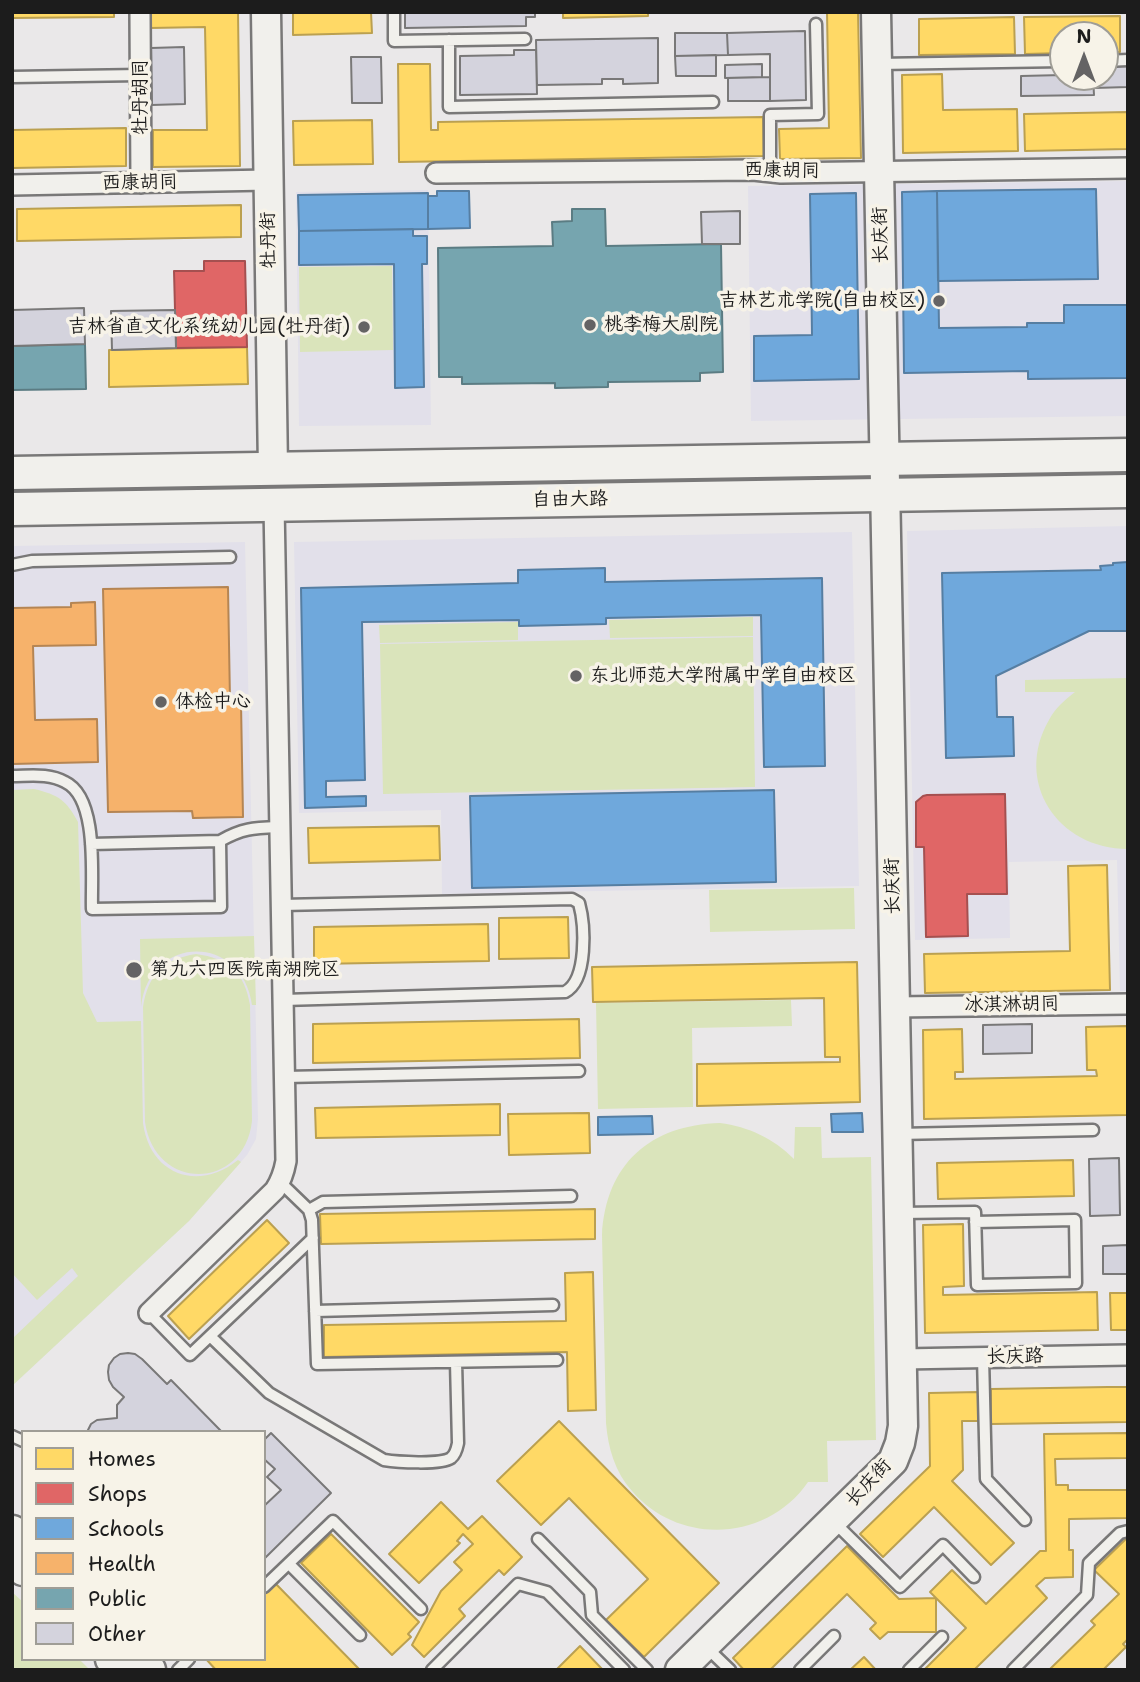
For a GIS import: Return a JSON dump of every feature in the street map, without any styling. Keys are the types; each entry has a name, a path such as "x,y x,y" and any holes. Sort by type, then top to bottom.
{"main road":[{"name":"自由大路","path":"12,473 1128,455"},
{"name":"自由大路","path":"12,509 1128,491"}],"street":[{"name":"牡丹胡同","path":"140,12 141,183"},
{"name":"牡丹街","path":"266,12 273,469"},
{"name":"长庆街","path":"680,1670 893,1461 903,1426 876,12"},
{"name":"西康胡同","path":"436,173 1128,168"},
{"name":"西康胡同","path":"12,185 268,180"},
{"path":"149,1313 275,1190 286,1161 274,505"},
{"name":"冰淇淋胡同","path":"895,1007 1128,1004"},
{"name":"长庆路","path":"902,1359 1128,1355"}],"lane":[{"path":"394,12 394,41 525,39"},
{"path":"771,172 770,115 818,114 816,24"},
{"path":"449,40 449,107 713,102"},
{"path":"877,64 1049,61"},
{"path":"12,77 141,75"},
{"path":"12,565 32,561 230,557"},
{"path":"12,776 49,776 67,782 78,792 88,813 92,909 221,907 220,841"},
{"path":"91,844 220,841 238,831 280,827"},
{"path":"281,905 572,900 579,903 582,912 584,953 581,968 571,989 565,992 283,1000"},
{"path":"285,1077 579,1071"},
{"path":"898,1134 1093,1130"},
{"path":"280,1182 309,1210 312,1220 317,1364 557,1360"},
{"path":"309,1210 323,1202 571,1196"},
{"path":"899,1213 975,1212 975,1222 976,1285 1076,1283 1075,1220 975,1222"},
{"path":"149,1313 190,1355 313,1238"},
{"path":"315,1311 553,1306"},
{"path":"210,1336 269,1393 384,1460 395,1462 442,1461 452,1458 457,1451 456,1362"},
{"path":"983,1357 986,1479 1025,1520"},
{"path":"266,1585 333,1521 421,1609"},
{"path":"833,1521 900,1587 943,1545 974,1577"},
{"path":"1013,1670 1087,1595 1089,1563 1120,1532 1128,1531"},
{"path":"538,1539 590,1592 592,1615 647,1670"},
{"path":"289,1564 360,1635"},
{"path":"432,1670 518,1584 547,1592 624,1670"},
{"path":"800,1670 834,1636"},
{"path":"909,1670 942,1637"},
{"path":"705,1646 730,1670"}],"shaded area":[{"name":"吉林艺术学院(自由校区)","path":"1128,181 1128,416 751,421 748,186"},
{"name":"吉林省直文化系统幼儿园(牡丹街)","path":"428,190 431,425 299,426 296,192"},
{"path":"1128,526 1128,991 1120,991 1117,860 1009,862 1010,938 915,940 907,531"},
{"name":"东北师范大学附属中学自由校区","path":"852,532 859,886 442,894 441,810 299,813 294,542"},
{"name":"第九六四医院南湖院区","path":"245,542 258,1119 256,1139 247,1155 189,1221 12,1386 12,546"}],"green space":[{"path":"392,266 393,350 300,352 299,267"},
{"path":"753,617 753,636 610,638 609,620"},
{"path":"518,622 518,640 380,643 379,625"},
{"path":"753,637 755,787 383,794 380,644"},
{"path":"1128,678 1128,849 1103,846 1081,838 1063,825 1049,808 1040,788 1036,766 1039,743 1054,712 1075,692 1025,692 1025,680"},
{"path":"34,789 61,800 70,808 78,822 83,993 97,1022 141,1021 143,1123 147,1141 155,1155 178,1173 207,1175 223,1170 238,1160 241,1162 189,1221 12,1386 12,1339 78,1276 72,1268 37,1300 12,1273 12,790"},
{"path":"854,888 855,929 710,932 709,890"},
{"path":"254,936 256,1005 252,1005 245,981 232,965 215,955 196,952 177,955 160,966 148,983 141,1007 140,939"},
{"path":"196,954 226,963 239,976 248,994 252,1121 246,1144 233,1161 217,1171 199,1174 181,1171 165,1161 152,1145 145,1122 143,1007 149,986 159,970 174,960"},
{"path":"791,1000 792,1026 692,1028 693,1107 598,1109 596,1003"},
{"path":"720,1123 741,1127 760,1135 778,1145 794,1159 795,1127 821,1127 822,1158 871,1157 876,1440 827,1441 828,1482 808,1482 791,1502 770,1516 747,1526 722,1530 698,1528 674,1521 651,1509 626,1484 617,1468 606,1423 602,1235 605,1210 612,1188 636,1153 673,1131 695,1125"},
{"path":"12,1592 21,1600 21,1661 81,1661 90,1670 12,1670"}],"building: Homes":[{"path":"12,12 114,12 114,17 12,18"},
{"path":"150,12 238,12 240,166 153,167 153,130 207,130 205,27 150,28"},
{"path":"293,12 371,12 372,33 293,35"},
{"path":"563,12 648,12 648,16 563,18"},
{"path":"827,12 858,12 861,158 780,159 779,129 829,128"},
{"path":"1120,16 1120,52 1119,21 1049,21 1049,53 1025,54 1024,17"},
{"path":"1014,17 1015,54 919,55 919,19"},
{"path":"398,64 430,64 431,130 438,130 438,122 763,117 764,156 399,162"},
{"path":"942,74 943,110 1017,109 1018,151 903,153 902,75"},
{"path":"1128,112 1128,149 1025,151 1024,114"},
{"path":"372,120 373,164 294,165 293,121"},
{"path":"126,128 126,166 12,168 12,130"},
{"path":"241,205 241,237 17,241 17,209"},
{"path":"247,347 248,384 109,387 109,350"},
{"path":"439,826 440,860 309,863 308,828"},
{"path":"1107,865 1110,990 925,993 924,954 1070,951 1068,866"},
{"path":"568,917 569,958 499,959 499,918"},
{"path":"488,924 489,961 314,964 314,927"},
{"path":"857,962 860,1102 697,1106 697,1064 840,1062 840,1057 825,1057 824,998 593,1002 592,967"},
{"path":"579,1019 580,1058 313,1063 313,1024"},
{"path":"1127,1026 1128,1115 924,1119 923,1030 962,1029 963,1072 955,1072 955,1079 1097,1076 1096,1070 1087,1070 1086,1027"},
{"path":"500,1104 500,1135 316,1138 315,1108"},
{"path":"589,1113 590,1153 509,1155 508,1114"},
{"path":"1073,1160 1074,1196 938,1199 937,1163"},
{"path":"595,1209 595,1239 321,1244 320,1214"},
{"path":"267,1220 289,1243 189,1339 168,1316"},
{"path":"963,1224 964,1286 943,1287 943,1295 1097,1292 1098,1330 925,1333 923,1225"},
{"path":"593,1272 596,1410 568,1411 567,1352 324,1357 324,1325 566,1321 565,1273"},
{"path":"1110,1293 1128,1293 1128,1330 1111,1330"},
{"path":"1128,1387 1128,1422 991,1424 991,1389"},
{"path":"979,1392 980,1421 962,1421 963,1470 952,1481 1014,1543 991,1565 934,1507 883,1557 860,1534 930,1466 929,1393"},
{"path":"559,1421 719,1583 644,1657 606,1620 648,1579 569,1498 541,1525 497,1481"},
{"path":"1128,1433 1128,1458 1055,1459 1056,1485 1068,1485 1068,1490 1128,1490 1128,1518 1069,1519 1069,1550 1073,1550 1073,1577 1045,1578 1036,1586 1047,1598 974,1670 924,1670 966,1628 930,1592 952,1570 986,1604 1040,1551 1046,1551 1044,1434"},
{"path":"441,1502 468,1529 482,1516 522,1557 504,1575 499,1570 459,1609 465,1616 424,1657 412,1645 441,1591 462,1570 454,1562 473,1544 463,1534 457,1541 460,1543 419,1583 389,1554"},
{"path":"331,1534 419,1622 408,1634 411,1637 392,1655 301,1563"},
{"path":"1128,1537 1128,1639 1123,1644 1126,1647 1103,1670 1049,1670 1095,1625 1091,1621 1119,1594 1094,1570"},
{"path":"847,1546 899,1599 936,1598 936,1632 888,1632 880,1639 870,1629 876,1623 847,1594 770,1670 744,1670 733,1658"},
{"path":"275,1583 360,1670 216,1670 208,1661 266,1661 266,1592"},
{"path":"580,1646 603,1670 556,1670"},
{"path":"864,1657 876,1670 850,1670"}],"building: Shops":[{"path":"204,261 245,261 247,347 176,348 174,271 204,271"},
{"path":"1005,794 1007,894 967,894 968,936 926,937 924,847 916,847 916,802 927,795"}],"building: Schools":[{"path":"1096,189 1098,279 938,281 937,191"},
{"path":"437,191 469,191 470,228 428,229 428,196 437,196"},
{"path":"937,191 939,328 1027,327 1027,323 1064,323 1064,305 1128,305 1128,378 1028,379 1028,371 904,373 902,192"},
{"path":"428,193 428,229 299,231 298,195"},
{"path":"856,193 859,379 754,381 754,336 812,335 810,194"},
{"path":"413,229 413,236 427,236 427,264 422,264 424,387 395,388 394,264 299,265 299,231"},
{"path":"1128,562 1128,631 1089,631 996,676 997,717 1013,717 1014,756 946,758 942,573 1101,570 1100,566"},
{"path":"605,568 605,582 822,578 825,766 764,767 761,615 606,618 606,624 519,626 519,620 362,622 365,780 326,781 326,797 366,796 366,806 305,808 301,588 518,583 518,570"},
{"path":"774,790 776,882 472,888 470,796"},
{"path":"862,1113 863,1132 832,1132 831,1114"},
{"path":"652,1116 653,1134 598,1135 598,1117"}],"building: Health":[{"name":"体检中心","path":"228,587 230,701 217,703 241,703 243,817 193,818 192,811 108,812 103,589"},
{"path":"95,602 96,645 33,646 35,720 97,719 98,762 12,764 12,608 71,607 71,603"}],"building: Public":[{"path":"572,209 605,209 606,246 721,244 723,372 700,373 700,381 608,382 608,387 555,388 555,383 462,384 462,377 439,377 438,248 553,246 552,222 572,221"},
{"path":"85,344 86,389 12,390 12,346"}],"building: Other":[{"path":"405,12 535,12 535,17 526,17 526,26 405,28"},
{"path":"805,31 806,100 770,101 770,54 728,55 727,33"},
{"path":"675,33 727,33 728,55 675,56"},
{"path":"658,38 658,83 623,84 623,79 602,79 602,84 537,85 536,40"},
{"path":"184,47 185,104 152,105 151,48"},
{"path":"514,50 536,50 537,94 460,95 460,56 514,55"},
{"path":"716,55 716,76 676,76 675,56"},
{"path":"351,57 381,57 382,103 352,103"},
{"path":"762,64 762,77 725,78 725,65"},
{"path":"1119,66 1128,66 1128,87 1119,87"},
{"path":"1049,75 1049,91 1094,91 1094,95 1021,96 1021,76"},
{"path":"770,77 770,101 728,101 728,78"},
{"path":"740,211 740,244 702,244 701,212"},
{"path":"84,308 85,344 12,346 12,310"},
{"path":"175,310 176,348 112,350 111,311"},
{"path":"1032,1024 1032,1053 983,1054 983,1025"},
{"path":"1119,1158 1120,1215 1090,1216 1089,1159"},
{"path":"1128,1245 1128,1274 1103,1274 1103,1246"},
{"path":"120,1354 135,1354 167,1384 171,1380 220,1430 88,1430 97,1420 117,1418 117,1405 124,1397 113,1387 108,1372 109,1365"},
{"path":"271,1433 331,1493 266,1557 266,1504 281,1490 267,1477 275,1469 266,1461 266,1438"}],"place":[{"name":"吉林艺术学院(自由校区)","path":"939,301"},
{"name":"桃李梅大剧院","path":"590,325"},
{"name":"吉林省直文化系统幼儿园(牡丹街)","path":"364,327"},
{"name":"东北师范大学附属中学自由校区","path":"576,676"},
{"name":"体检中心","path":"161,702"},
{"name":"第九六四医院南湖院区","path":"134,970"}]}
